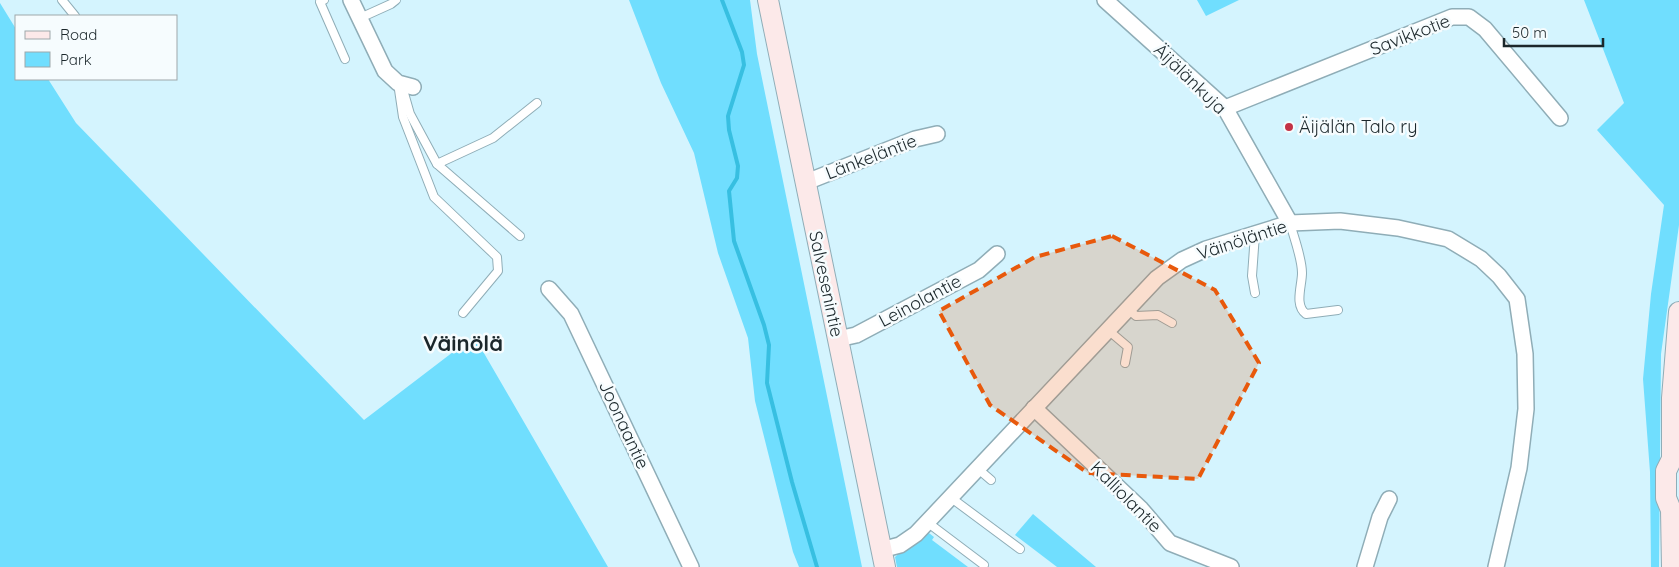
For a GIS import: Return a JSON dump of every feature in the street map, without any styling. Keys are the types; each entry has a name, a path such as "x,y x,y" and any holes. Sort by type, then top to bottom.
{"street":[{"path":"351,0 385,71 404,85"},
{"name":"Salvesenintie","path":"768,0 883,558"},
{"name":"Äijälänkuja","path":"1104,0 1225,108 1290,223"},
{"name":"Savikkotie","path":"1225,108 1452,17 1469,17 1485,29 1560,118"},
{"name":"Länkeläntie","path":"805,181 915,139 937,134"},
{"name":"Väinöläntie","path":"883,558 916,534 1157,278 1182,260 1206,249 1290,223 1340,221 1398,228 1448,239 1481,259 1499,276 1517,298 1525,354 1526,409 1519,468 1496,567"},
{"name":"Leinolantie","path":"838,339 856,335 979,270 998,254"},
{"name":"Joonaantie","path":"548,289 571,314 691,567"},
{"path":"1672,567 1671,510 1678,499 1678,471 1672,459 1672,398 1679,312"},
{"name":"Kalliolantie","path":"1034,408 1141,509 1170,543 1231,567"},
{"path":"1365,567 1380,517 1389,499"}],"lane":[{"path":"62,0 74,15"},
{"path":"324,0 320,2 345,58"},
{"path":"360,18 396,0"},
{"path":"404,85 410,114 437,164 520,236"},
{"path":"404,85 402,117 434,197 497,257 498,272 463,313"},
{"path":"437,164 493,138 537,103"},
{"path":"1290,223 1302,271 1299,306 1306,314 1338,310"},
{"path":"1255,234 1252,276 1255,293"},
{"path":"1128,309 1136,316 1158,315 1172,323"},
{"path":"1108,330 1128,347 1125,363"},
{"path":"977,468 991,480"},
{"path":"950,497 1020,549"},
{"path":"927,522 984,565"}],"highlighted area":[{"path":"1112,236 1215,290 1259,363 1198,479 1088,473 990,405 939,311 1035,257"}],"green space":[{"path":"629,0 750,0 757,54 862,567 799,567 793,552 755,401 748,338 718,253 694,153 661,83"},
{"path":"1197,0 1239,0 1206,16"},
{"path":"1584,0 1679,0 1679,225 1661,354 1659,567 1651,567 1650,472 1643,379 1651,294 1664,205 1597,130 1624,103"},
{"path":"0,3 15,27 15,80 49,80 76,123 364,420 474,336 608,567 0,567"},
{"path":"1033,514 1096,567 1057,567 1015,535"},
{"path":"925,530 934,537 932,540 968,567 897,567 895,557"}],"waterway":[{"path":"722,0 742,52 744,65 728,116 729,130 738,166 737,178 729,191 734,241 764,325 769,345 767,383 792,482 817,567"}],"place":[{"name":"Äijälän Talo ry","path":"1289,127"}],"district":[{"name":"Väinölä","path":"463,343"}]}
